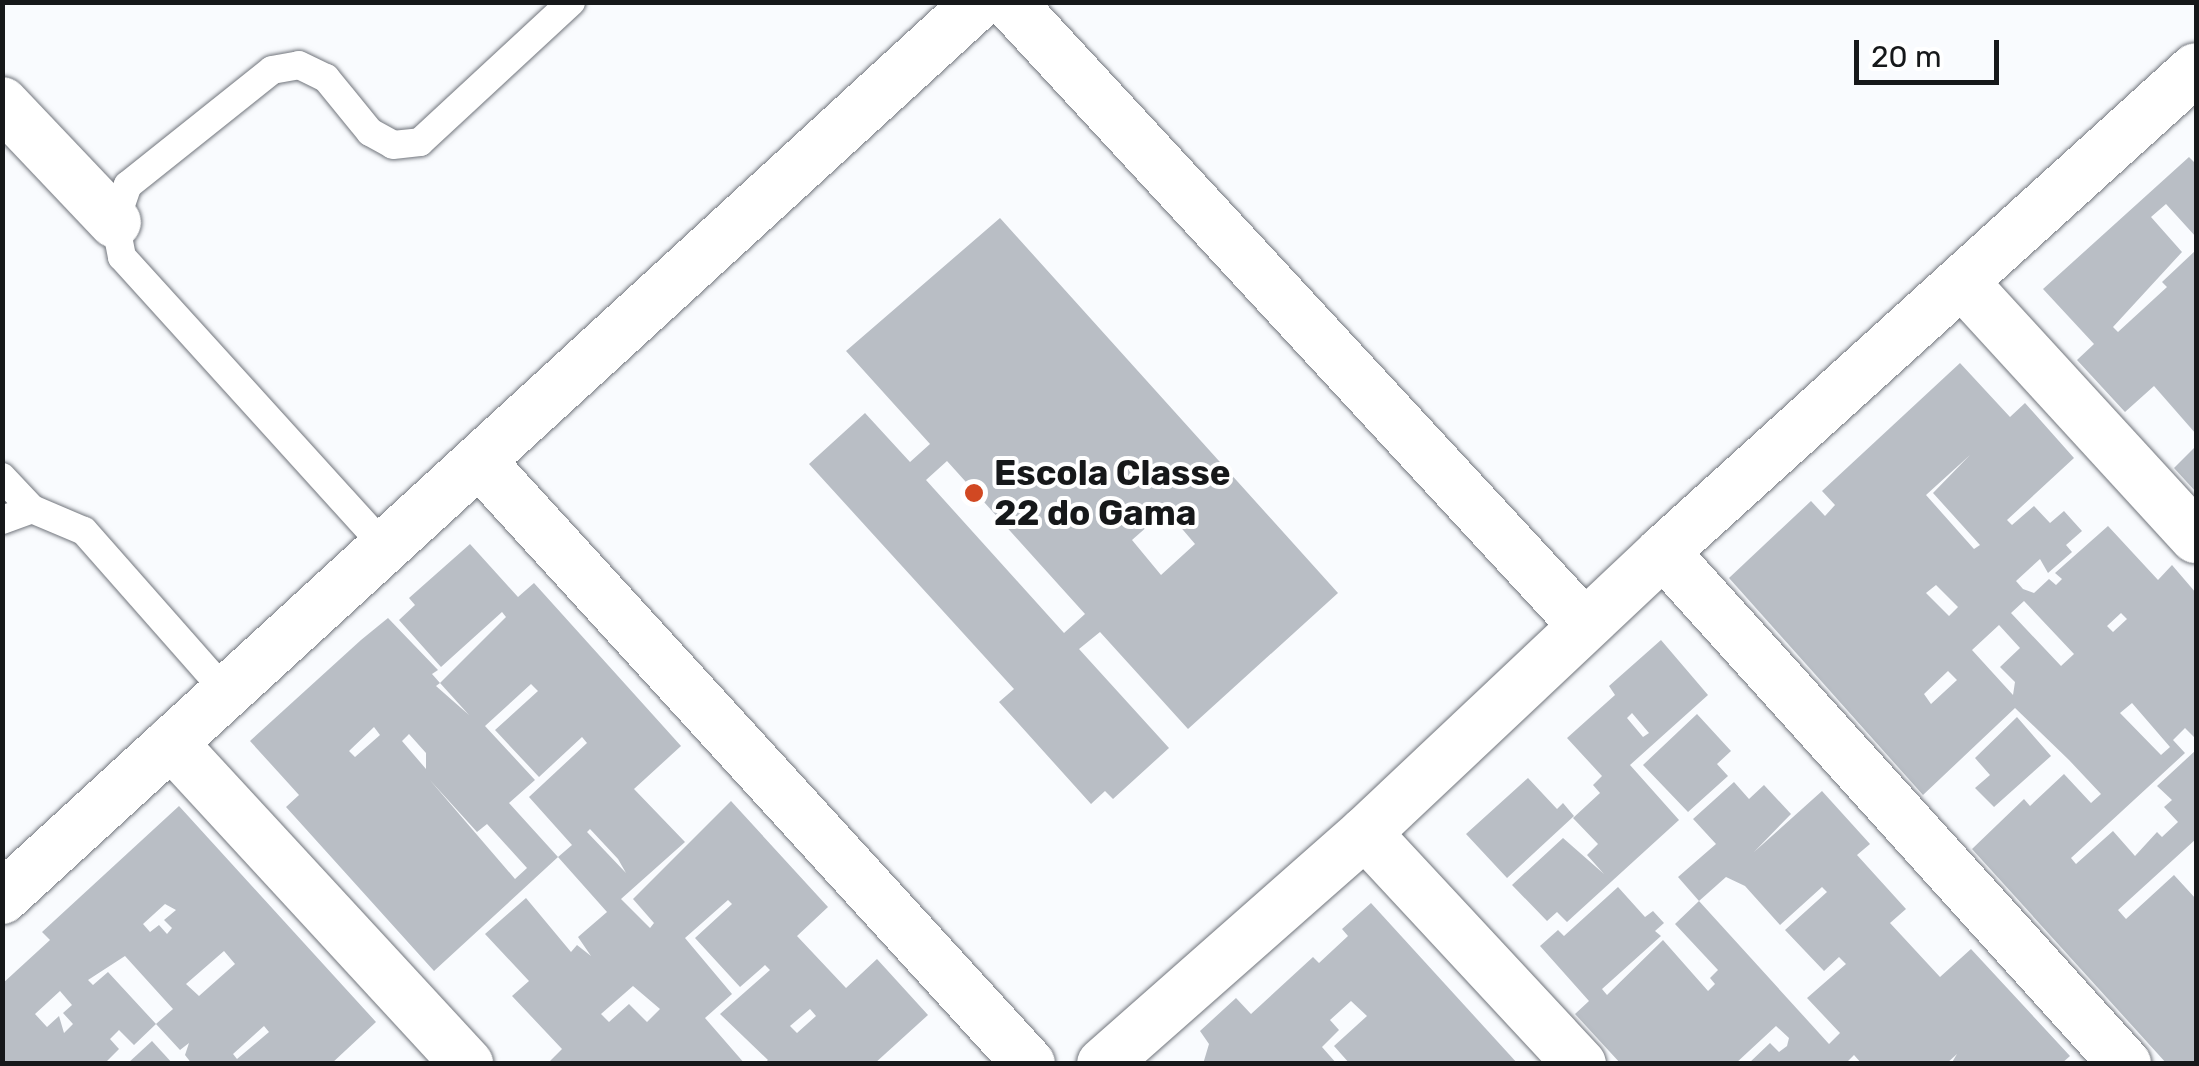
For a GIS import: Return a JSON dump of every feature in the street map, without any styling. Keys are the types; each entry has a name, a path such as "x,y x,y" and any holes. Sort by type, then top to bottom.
{"street":[{"path":"2,898 979,2"},
{"path":"1009,2 1584,625"},
{"path":"1103,1064 1365,833 1663,552 2196,69"},
{"path":"2,103 115,222"},
{"path":"1962,282 2196,537"},
{"path":"480,462 1028,1064"},
{"path":"1663,552 2125,1064"},
{"path":"171,743 467,1064"},
{"path":"1365,833 1580,1064"}],"lane":[{"path":"386,548 122,257 115,222 128,185 272,70 299,65 326,78 370,132 393,144 420,142 572,2"},
{"path":"2,477 32,509 84,531 227,693"},
{"path":"2,520 32,509"}],"building":[{"path":"2189,157 2196,164 2196,237 2166,204 2151,217 2182,252 2113,327 2118,332 2167,287 2162,282 2196,250 2196,434 2154,386 2125,412 2077,360 2094,344 2043,289"},
{"path":"1000,218 1338,593 1188,729 1100,632 1079,649 1169,748 1113,799 1105,791 1091,804 999,702 1014,689 809,464 865,413 910,462 930,444 846,351","holes":["947,461 1085,614 1064,633 926,480","1166,510 1195,544 1161,575 1132,540"]},
{"path":"1960,363 2010,417 2025,403 2074,458 2007,520 2012,525 2034,506 2050,523 2064,511 2082,531 2066,545 2072,552 2048,573 2040,559 2016,581 2023,589 2034,593 2049,579 2056,585 2062,579 2055,573 2108,526 2158,580 2172,565 2196,593 2196,739 2185,728 2173,740 2185,753 2071,858 2076,864 2113,831 2135,856 2157,832 2162,837 2178,822 2164,807 2172,800 2157,786 2196,750 2196,839 2118,910 2126,919 2174,875 2196,899 2196,1064 2167,1064 1972,849 2024,799 2030,806 2064,774 2091,803 2101,794 2069,760 2015,708 1923,795 1729,578 1811,501 1825,516 1835,505 1822,491","holes":["1970,455 1933,493 1980,545 1974,549 1926,495","1936,585 1958,607 1949,616 1926,593","2024,601 2074,654 2061,666 2011,613","2121,613 2127,619 2113,632 2107,626","1999,625 2020,648 2000,667 2015,682 2013,695 1972,650","1948,671 1957,680 1931,704 1924,694","2132,703 2170,747 2161,755 2120,713"]},
{"path":"2196,446 2196,492 2174,468"},
{"path":"470,544 518,597 534,583 681,746 634,789 685,842 621,899 650,928 654,923 633,899 731,801 828,907 797,936 846,988 877,959 928,1015 874,1064 763,1064 768,1060 720,1014 770,970 765,965 740,987 695,938 732,904 728,900 685,938 732,994 705,1018 745,1064 547,1064 562,1049 512,996 529,981 485,934 526,898 571,952 577,945 591,956 578,937 607,912 558,857 434,971 286,807 299,795 250,741 388,618 438,670 432,674 440,683 506,617 502,612 441,667 399,620 415,605 409,598","holes":["440,683 469,715 436,686","531,684 538,691 495,730 539,777 582,737 587,743 529,797 572,845 558,857 509,803 535,780 485,726","374,727 380,735 355,757 349,751","409,734 426,753 426,769 402,741","429,779 477,832 487,824 527,868 515,879","590,829 618,859 626,873 587,832","633,986 660,1009 647,1022 629,1004 609,1022 601,1014","810,1009 816,1016 797,1033 790,1026"]},
{"path":"1661,640 1708,695 1630,765 1679,820 1567,922 1557,912 1547,921 1512,885 1563,838 1604,874 1587,855 1598,844 1573,818 1600,793 1593,785 1602,776 1567,738 1615,695 1609,686","holes":["1632,713 1649,733 1643,737 1627,718"]},
{"path":"1697,714 1731,751 1717,764 1728,776 1688,812 1643,765"},
{"path":"2017,717 2051,756 1994,807 1975,788 1990,775 1975,758"},
{"path":"1528,778 1557,809 1563,803 1574,816 1507,878 1466,834"},
{"path":"1734,782 1749,799 1764,785 1791,814 1754,852 1822,791 1870,844 1857,855 1906,909 1890,923 1940,977 1971,949 2070,1056 2061,1064 1951,1064 1957,1054 1946,1064 1862,1064 1854,1055 1845,1064 1748,1064 1770,1043 1779,1052 1787,1046 1789,1038 1776,1026 1735,1064 1621,1064 1575,1014 1589,1001 1540,946 1558,930 1564,936 1618,887 1645,917 1653,911 1664,923 1655,931 1661,936 1602,989 1607,995 1663,940 1708,991 1715,984 1710,978 1718,970 1675,924 1699,901 1678,877 1716,844 1693,819","holes":["1726,877 1745,886 1780,925 1822,887 1827,892 1785,930 1824,971 1839,957 1846,964 1807,998 1840,1033 1829,1044 1699,901"]},
{"path":"179,806 376,1022 331,1064 192,1064 185,1055 189,1043 180,1050 156,1024 134,1045 119,1030 110,1039 119,1049 104,1064 2,1064 2,984 50,940 42,932","holes":["165,904 176,910 164,920 172,928 167,934 159,925 150,932 143,924","224,951 235,964 199,996 186,984","125,956 173,1009 156,1024 108,972 93,985 88,980","60,991 72,1005 63,1013 73,1024 64,1033 59,1016 47,1027 35,1014","264,1026 269,1032 237,1059 233,1054"]},
{"path":"1371,903 1518,1064 1350,1064 1334,1046 1367,1016 1351,1001 1330,1020 1339,1030 1322,1047 1337,1064 1203,1064 1209,1044 1200,1031 1236,998 1251,1014 1313,957 1319,963 1348,936 1342,929"},
{"path":"152,1041 173,1064 127,1064"}],"place":[{"name":"Escola Classe 22 do Gama","path":"974,493"}]}
